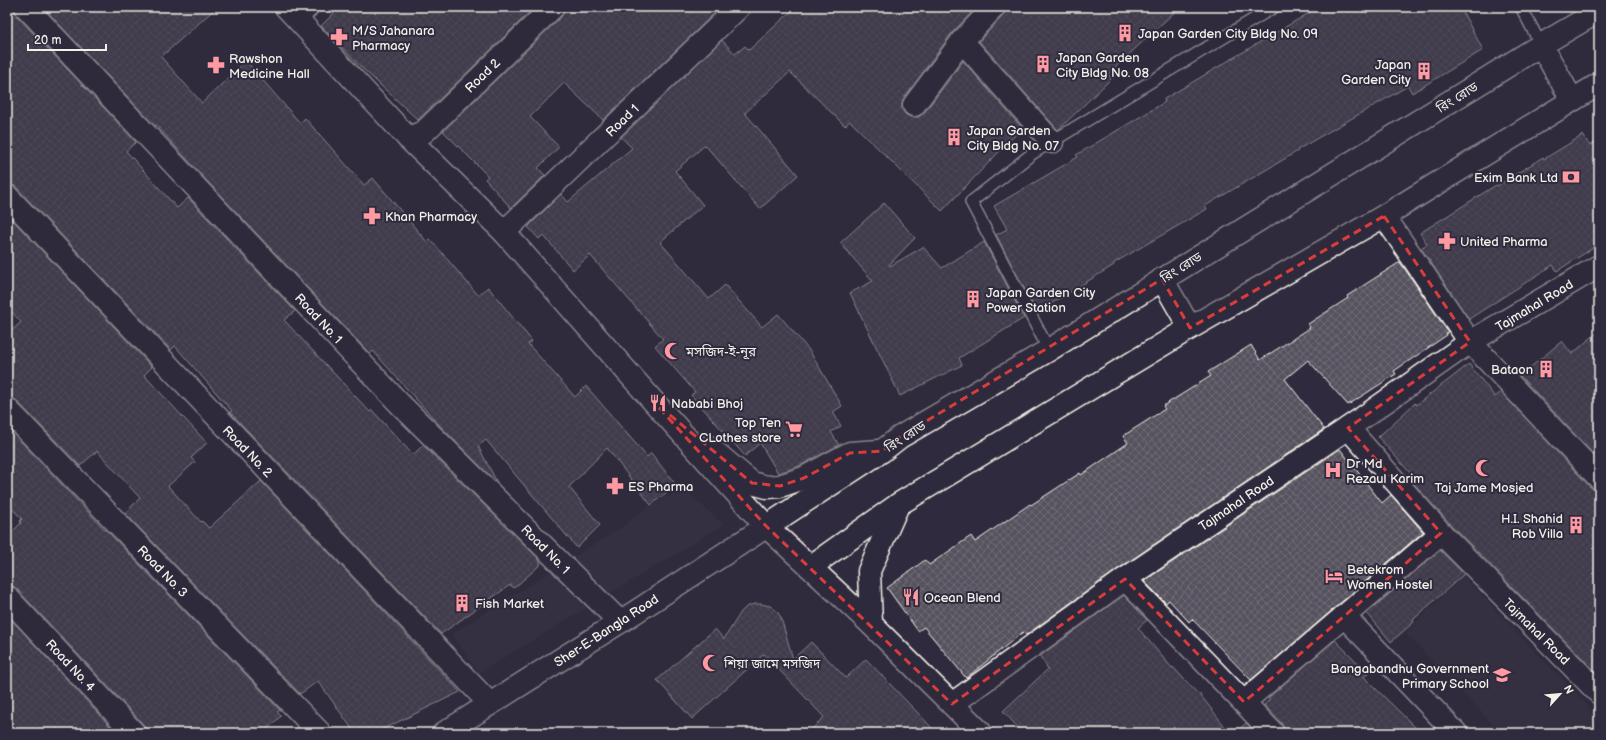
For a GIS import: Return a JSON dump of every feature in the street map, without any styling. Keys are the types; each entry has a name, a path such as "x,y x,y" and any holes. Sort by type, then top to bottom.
{"street":[{"name":"Road No. 1","path":"26,7 400,404 620,622"},
{"name":"Road 2","path":"408,138 424,132 553,7"},
{"name":"Road 1","path":"504,232 739,7"},
{"path":"914,105 962,41 994,7"},
{"path":"297,10 408,138 504,232 766,526 871,624 981,733"},
{"name":"রিং রোড","path":"766,526 882,451 900,437 1049,350 1541,45 1599,11"},
{"path":"962,41 1052,142"},
{"path":"1541,45 1572,100"},
{"path":"810,567 899,504 1190,328 1384,216 1599,84"},
{"name":"Road No. 2","path":"7,196 490,704"},
{"path":"1384,216 1470,342 1599,478"},
{"name":"Tajmahal Road","path":"952,704 1124,579 1348,428 1470,342 1599,267"},
{"path":"1162,279 1190,328"},
{"path":"653,401 752,483 767,487 780,486 804,478 850,453 882,451"},
{"name":"Road No. 3","path":"7,409 320,733"},
{"name":"Tajmahal Road","path":"1348,428 1442,533 1599,693"},
{"path":"871,624 869,571 899,504"},
{"name":"Sher-E-Bangla Road","path":"444,733 620,622 766,526"},
{"path":"1244,702 1442,533"},
{"path":"1124,579 1273,733"},
{"name":"Road No. 4","path":"7,597 134,733"},
{"path":"1344,616 1456,733"}],"lane":[{"path":"1049,350 971,202 1033,153 1274,7"},
{"path":"1521,7 1541,45"}],"highlighted area":[{"path":"1384,216 1470,342 1348,428 1441,533 1244,702 1125,579 952,704 766,526 653,401 752,483 780,486 804,478 850,453 882,451 900,437 1162,279 1190,328"}],"shaded area":[{"path":"683,488 724,525 479,673 451,634 620,528 651,505"},
{"name":"Bangabandhu Government Primary School","path":"1463,576 1599,717 1599,733 1501,733 1405,633"}],"building":[{"path":"7,7 14,7 17,16 136,142 126,151 177,208 188,198 295,311 284,320 370,412 372,410 413,455 423,445 538,558 541,564 514,588 510,585 441,634 230,412 232,411 175,346 171,350 16,187 11,184 7,184"},
{"path":"43,7 217,7 161,57 202,103 246,61 300,123 305,118 364,185 373,178 427,242 430,239 478,295 488,287 532,341 528,344 575,397 586,386 647,457 651,453 676,485 651,505 607,448 569,487 600,525 577,548 486,440 478,446 498,484 442,428 373,351 370,354 156,125 155,126"},
{"path":"340,7 535,7 418,120 362,68 321,26"},
{"path":"565,7 721,7 603,120 564,83 530,117 559,147 538,168 545,175 511,208 485,179 488,176 443,131 562,16"},
{"path":"796,7 977,7 952,33 904,98 902,110 906,115 912,117 919,117 924,113 963,61 1022,128 942,211 850,121 845,126 790,72 745,113 798,175 760,209 705,145 675,171 703,205 660,242 709,299 725,285 762,327 778,314 809,350 842,406 833,412 841,426 831,432 839,445 799,466 778,473 760,443 745,456 691,395 695,392 655,346 663,339 590,255 573,270 543,235 539,239 528,227 561,194 568,202 632,148 621,137 722,40 735,54 745,46 749,50"},
{"name":"Japan Garden City Bldg No. 08","path":"1006,7 1180,7 1108,74 1112,78 1058,130 979,41 1003,16"},
{"path":"1319,7 1460,7 1483,50 1412,93 1408,86 1297,150 1298,151 1205,206 1207,209 1114,263 1114,265 1049,305 1048,304 1036,311 996,235 1007,229 994,206 1078,157 1076,155 1165,102 1164,99"},
{"path":"1583,135 1590,146 1599,140 1599,244 1557,271 1553,265 1469,319 1421,248 1427,244 1420,233 1496,185 1497,186 1543,157 1544,159"},
{"path":"884,203 915,238 889,265 890,266 923,247 942,268 984,242 1024,318 959,358 962,365 900,396 850,293 873,281 840,243"},
{"path":"7,214 152,367 144,375 207,443 191,458 195,462 168,486 201,522 202,521 209,528 261,481 460,692 375,733 355,733 318,681 300,694 125,513 140,498 97,451 80,466 16,400 7,397 7,335 21,322 7,307"},
{"path":"1400,262 1448,332 1446,333 1447,335 1394,371 1396,374 1348,405 1308,360 1285,379 1324,429 1118,569 1026,635 1023,632 966,678 924,627 918,631 887,588 925,560 929,565 971,536 975,542 1030,504 1031,505 1080,473 1081,475 1128,443 1123,436 1165,409 1163,406 1211,376 1208,372 1251,345 1260,360 1310,328 1308,324 1348,298 1347,296"},
{"path":"1599,331 1599,460 1520,376 1562,341 1572,354"},
{"path":"1469,364 1495,397 1501,392 1590,487 1595,490 1599,490 1599,675 1450,524 1409,478 1412,475 1378,437 1415,403 1416,405"},
{"path":"7,427 280,710 277,712 281,716 263,733 146,733 143,724 16,588 11,585 7,585 7,537 21,523 20,521 22,519 7,503"},
{"path":"1340,449 1382,503 1391,495 1423,532 1251,680 1192,619 1189,622 1169,600 1166,603 1144,581"},
{"path":"1440,550 1464,574 1391,642 1367,613"},
{"path":"1124,595 1147,620 1138,628 1172,668 1173,667 1197,693 1198,692 1230,733 1023,733 1003,711 1048,669 1040,656"},
{"path":"754,604 770,606 777,611 781,618 793,659 811,642 846,678 866,659 937,733 808,733 824,717 764,654 692,719 657,680 715,629 724,639 741,612 746,607"},
{"path":"7,615 110,726 98,733 7,733"},
{"path":"1335,640 1368,673 1364,677 1421,733 1285,733 1282,724 1264,705 1270,699 1268,698"},
{"path":"1246,723 1256,733 1235,733"}],"place":[{"name":"Japan Garden City Bldg No. 09","path":"1125,33"},
{"name":"M/S Jahanara Pharmacy","path":"339,37"},
{"name":"Japan Garden City Bldg No. 08","path":"1043,64"},
{"name":"Rawshon Medicine Hall","path":"216,65"},
{"name":"Japan Garden City","path":"1424,71"},
{"name":"Japan Garden City Bldg No. 07","path":"954,137"},
{"name":"Exim Bank Ltd","path":"1571,177"},
{"name":"Khan Pharmacy","path":"372,216"},
{"name":"United Pharma","path":"1447,241"},
{"name":"Japan Garden City Power Station","path":"973,299"},
{"name":"মসজিদ-ই-নূর","path":"673,351"},
{"name":"Bataon","path":"1546,369"},
{"name":"Nababi Bhoj","path":"658,403"},
{"name":"Top Ten CLothes store","path":"794,429"},
{"name":"Taj Jame Mosjed","path":"1484,468"},
{"name":"Dr Md Rezaul Karim","path":"1333,470"},
{"name":"ES Pharma","path":"615,486"},
{"name":"H.I. Shahid Rob Villa","path":"1576,525"},
{"name":"Betekrom Women Hostel","path":"1334,576"},
{"name":"Ocean Blend","path":"911,597"},
{"name":"Fish Market","path":"462,603"},
{"name":"শিয়া জামে মসজিদ","path":"711,663"},
{"name":"Bangabandhu Government Primary School","path":"1502,675"}]}
